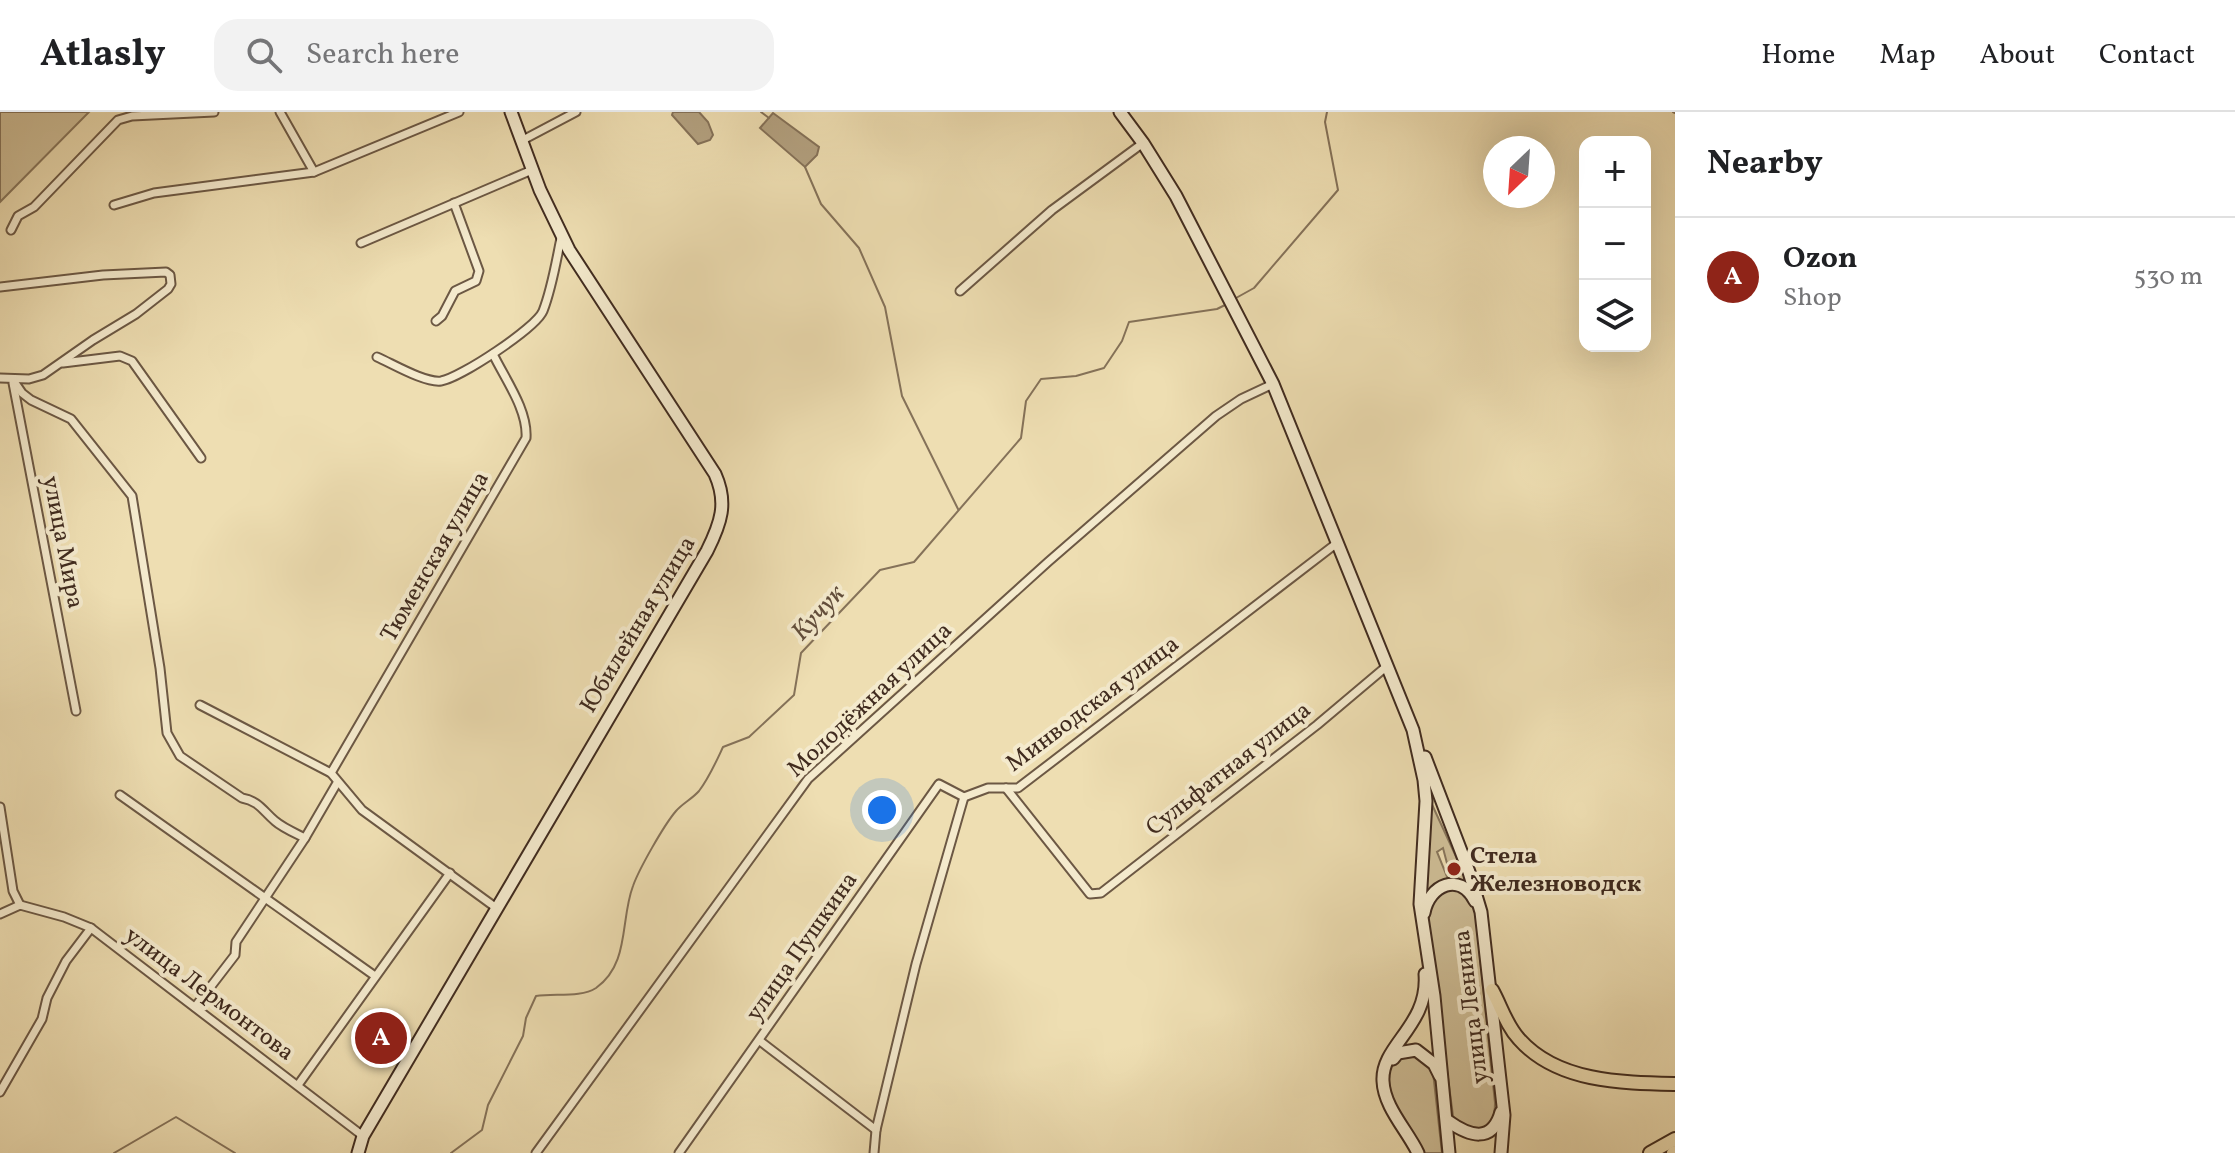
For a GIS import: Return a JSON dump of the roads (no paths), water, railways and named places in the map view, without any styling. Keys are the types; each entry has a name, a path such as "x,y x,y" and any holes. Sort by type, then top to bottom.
{"main road":[{"name":"Юбилейная улица","path":"358,1153 363,1136 707,551 722,518 722,489 715,474 562,236 532,170 511,112"},
{"path":"1120,112 1176,196 1273,384 1413,730 1426,801 1420,883 1425,996 1415,1021 1388,1058 1383,1080 1388,1100 1418,1153"},
{"name":"улица Ленина","path":"1413,730 1469,872 1481,912 1503,1100 1501,1153"},
{"path":"1449,1153 1434,996 1422,922 1431,894 1451,883 1472,894 1481,912"},
{"path":"1492,990 1517,1037 1530,1050 1561,1069 1595,1078 1675,1084"},
{"path":"1385,1069 1398,1053 1416,1050 1434,1064 1444,1087"},
{"path":"1448,1126 1482,1135 1498,1122 1503,1100"},
{"path":"1448,1126 1457,1153"},
{"path":"1650,1153 1675,1139"}],"street":[{"path":"11,230 18,216 34,207 118,120 132,116 214,112"},
{"path":"280,112 314,172"},
{"path":"114,205 154,193 314,172 459,112"},
{"path":"521,141 576,112"},
{"path":"960,291 1052,210 1143,143"},
{"path":"361,243 532,170"},
{"path":"436,321 455,291 476,281 479,271 454,203"},
{"path":"377,357 429,380 440,381 493,354 534,325 542,314 562,236"},
{"path":"0,287 103,275 166,272 170,275 171,284 136,314 37,378 0,378"},
{"name":"Тюменская улица","path":"331,773 526,438 527,426 522,413 493,354"},
{"path":"61,363 120,356 132,361 201,458"},
{"path":"13,380 31,400 71,419 132,496 160,668 167,733 180,756 242,798 252,800 275,821 305,838"},
{"name":"улица Мира","path":"13,380 76,711"},
{"name":"Молодёжная улица","path":"536,1153 808,779 1048,562 1216,416 1241,399 1273,384"},
{"name":"Минводская улица","path":"964,797 988,788 1018,788 1337,543"},
{"name":"Сульфатная улица","path":"1006,788 1090,894 1101,893 1317,725 1387,666"},
{"path":"200,705 331,773 362,810 495,907"},
{"path":"195,1007 235,955 236,942 305,838 337,783"},
{"name":"улица Пушкина","path":"679,1153 939,784 964,797"},
{"path":"120,795 375,976"},
{"path":"874,1153 876,1130 916,964 964,797"},
{"path":"0,807 13,891 20,905 0,914"},
{"path":"298,1085 450,873"},
{"name":"улица Лермонтова","path":"20,905 91,928 363,1136"},
{"path":"0,1092 42,1019 47,998 66,961 91,928"},
{"path":"760,1041 876,1130"}],"waterway":[{"path":"761,112 769,118"},
{"name":"Кучук","path":"1236,298 1254,288 1338,190 1325,122 1327,112"},
{"path":"805,167 821,204 859,248 885,307 902,396 958,509"},
{"name":"Кучук","path":"451,1153 482,1130 488,1105 523,1036 526,1018 536,996 583,993 596,988 607,978 619,954 629,899 641,869 671,818 703,786 723,747 749,737 794,695 801,653 880,570 914,562 1021,438 1026,401 1041,379 1076,376 1104,368 1122,341 1129,322 1217,309 1225,305"},
{"name":"Кучук","path":"114,1153 176,1117 235,1153"}],"place":[{"name":"Стела Железноводск","path":"1454,869"},
{"name":"Ozon","path":"381,1038"}]}
